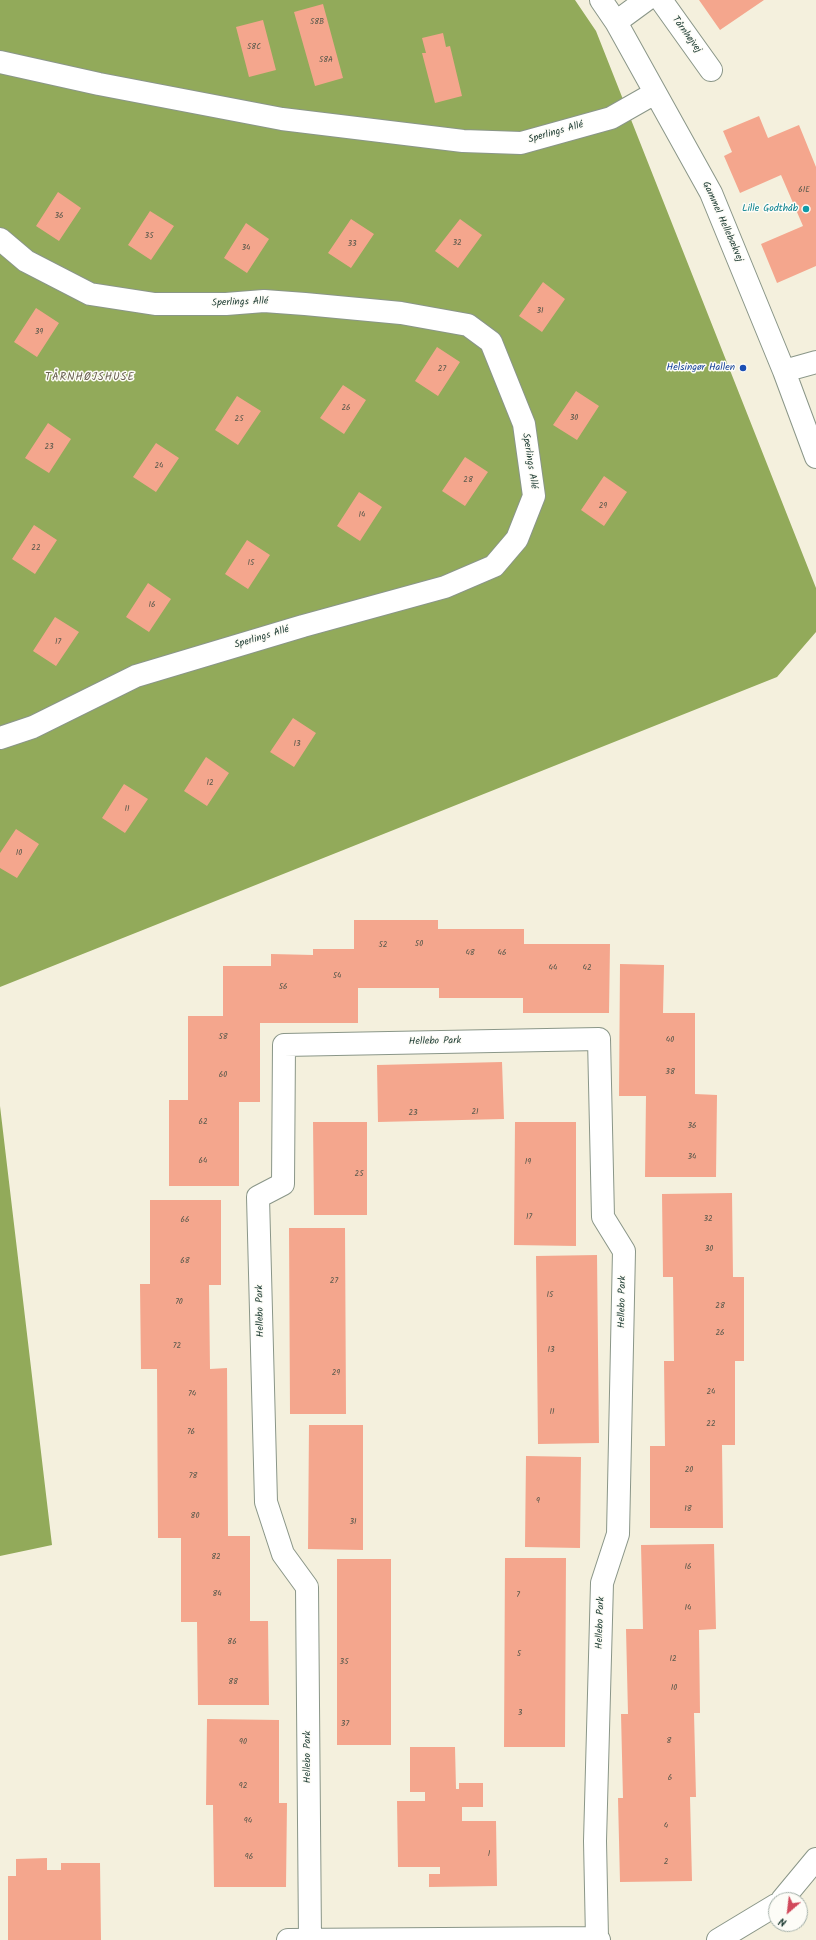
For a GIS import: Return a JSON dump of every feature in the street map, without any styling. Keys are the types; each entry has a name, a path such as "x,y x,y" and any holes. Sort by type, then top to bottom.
{"street":[{"name":"Gammel Hellebækvej","path":"601,0 616,22 711,193 784,371 816,457"},
{"path":"616,22 646,0"},
{"name":"Tårnhøjvej","path":"661,0 711,70"},
{"name":"Sperlings Allé","path":"0,62 99,84 282,119 463,141 521,143 611,118 655,93"},
{"name":"Sperlings Allé","path":"0,239 26,261 90,294 155,304 226,304 264,301 305,304 400,313 468,325 491,342 524,424 534,496 517,539 494,566 444,587 303,626 136,676 33,727 0,738"},
{"path":"784,371 816,362"},
{"name":"Hellebo Park","path":"288,1940 310,1940 598,1939 595,1841 602,1583 618,1534 624,1251 603,1217 598,1039 284,1045 283,1184 258,1197 266,1502 283,1554 307,1587 310,1940"},
{"path":"789,1892 816,1859"},
{"path":"718,1940 768,1910"}],"green space":[{"path":"0,0 575,0 596,31 816,588 816,632 777,677 0,987"},
{"path":"0,1106 52,1545 0,1556"}],"building":[{"path":"699,0 764,0 720,30"},
{"path":"323,4 343,78 315,86 294,12"},
{"path":"263,20 276,70 249,77 236,27"},
{"path":"443,33 446,47 450,46 462,96 435,103 422,53 426,53 422,38"},
{"name":"Lille Godthåb","path":"759,116 768,138 799,125 816,167 816,266 777,283 761,244 803,226 781,175 740,193 724,156 732,152 723,131"},
{"path":"58,192 81,208 59,241 36,226"},
{"path":"150,211 174,226 151,260 128,245"},
{"path":"351,219 374,234 351,268 328,253"},
{"path":"460,219 482,235 458,268 435,251"},
{"path":"246,223 269,239 247,273 224,258"},
{"path":"543,282 565,299 542,332 519,316"},
{"path":"36,308 59,323 37,357 14,342"},
{"path":"437,347 460,362 438,396 415,381"},
{"path":"343,385 366,400 344,434 320,418"},
{"path":"576,391 599,406 577,440 553,425"},
{"path":"237,396 261,411 238,445 215,430"},
{"path":"48,423 71,439 49,473 25,458"},
{"path":"156,443 179,458 156,492 133,477"},
{"path":"465,457 488,472 465,506 442,491"},
{"path":"604,476 627,492 604,526 581,510"},
{"path":"359,492 382,507 360,541 337,526"},
{"path":"34,525 57,540 35,574 12,559"},
{"path":"247,540 270,555 248,589 225,574"},
{"path":"148,583 171,599 149,632 126,617"},
{"path":"55,617 79,632 56,666 33,651"},
{"path":"293,718 316,733 294,767 270,752"},
{"path":"206,757 229,773 207,806 184,791"},
{"path":"124,784 148,799 125,833 102,818"},
{"path":"16,829 39,844 17,878 0,868 0,853"},
{"path":"354,920 438,920 438,929 524,929 524,944 610,944 609,1013 523,1013 523,998 439,998 439,988 358,988 358,1023 260,1023 260,1102 239,1102 239,1186 169,1186 169,1100 188,1100 188,1016 223,1016 223,966 271,966 271,954 313,955 313,949 354,949"},
{"path":"620,964 664,965 663,1013 695,1013 695,1094 717,1095 716,1177 645,1177 646,1096 619,1096"},
{"path":"502,1062 504,1119 378,1122 377,1065"},
{"path":"313,1122 367,1122 367,1215 314,1215"},
{"path":"515,1122 576,1122 576,1246 514,1245"},
{"path":"732,1193 733,1277 744,1277 744,1361 735,1361 735,1445 722,1445 723,1528 650,1528 650,1446 665,1446 664,1361 674,1361 673,1277 663,1277 662,1194"},
{"path":"150,1200 221,1200 221,1285 209,1285 210,1369 227,1368 228,1536 250,1536 250,1621 268,1621 269,1705 198,1705 197,1622 181,1622 181,1538 158,1538 157,1369 141,1369 140,1284 150,1284"},
{"path":"289,1228 345,1228 346,1414 290,1414"},
{"path":"597,1255 599,1443 538,1444 536,1256"},
{"path":"309,1425 363,1425 363,1550 308,1549"},
{"path":"526,1456 581,1457 580,1548 525,1547"},
{"path":"714,1544 716,1629 699,1630 700,1713 694,1713 696,1797 690,1797 692,1881 620,1882 618,1798 623,1798 621,1714 628,1714 626,1629 643,1629 641,1545"},
{"path":"505,1558 566,1558 565,1747 504,1747"},
{"path":"337,1559 391,1559 391,1745 337,1745"},
{"path":"207,1719 279,1720 279,1803 287,1803 286,1887 214,1887 213,1805 206,1805"},
{"path":"410,1747 455,1747 456,1789 459,1789 459,1783 483,1783 483,1807 462,1807 462,1821 496,1821 497,1886 429,1887 429,1874 440,1874 440,1867 398,1867 397,1801 425,1801 425,1792 410,1792"},
{"path":"47,1858 47,1870 61,1870 61,1863 100,1863 101,1940 8,1940 8,1876 16,1876 16,1859"}],"place":[{"name":"Lille Godthåb","path":"806,209"},
{"name":"Helsingør Hallen","path":"743,368"}],"district":[{"name":"TÅRNHØJSHUSE","path":"90,378"}]}
